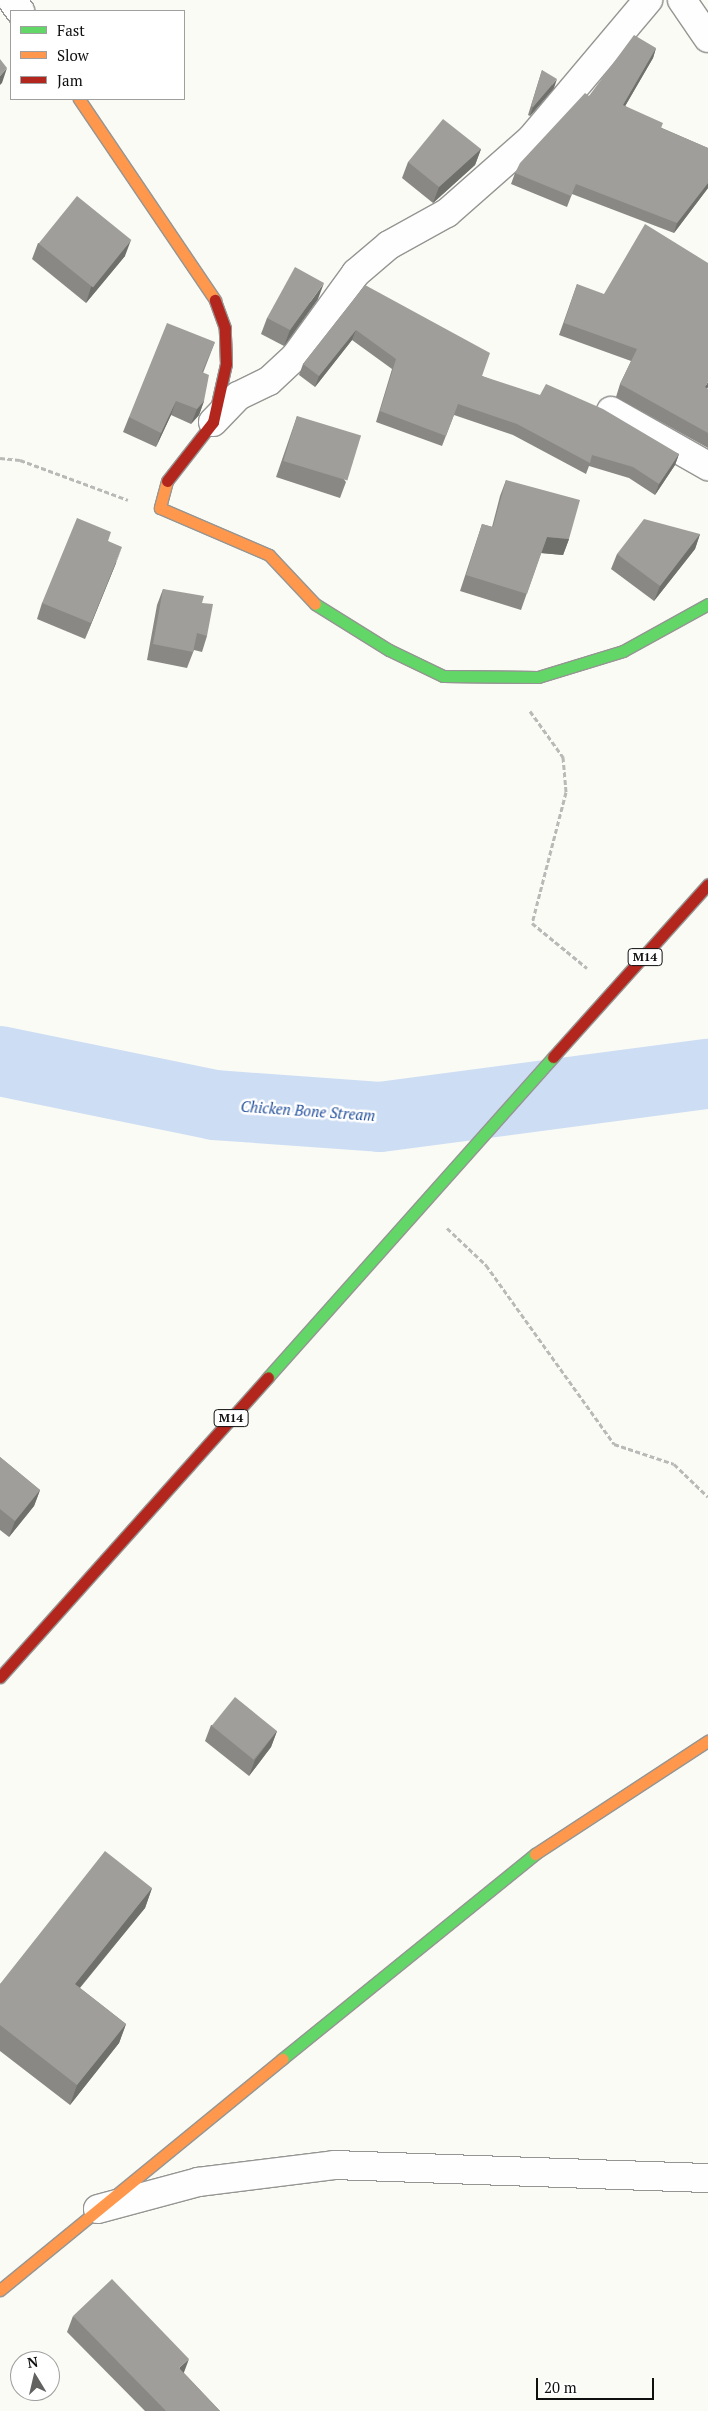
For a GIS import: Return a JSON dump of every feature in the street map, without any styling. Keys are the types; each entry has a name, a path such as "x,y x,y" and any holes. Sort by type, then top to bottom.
{"main road":[{"path":"80,100 218,305 225,328 226,364 212,422 169,475 160,508 269,554 305,598 389,650 443,676 538,677 623,651 708,604"},
{"name":"M14","path":"0,1677 424,1203 464,1162 708,884"},
{"path":"0,2290 517,1866 708,1741"}],"street":[{"path":"212,422 238,396 269,381 295,357 356,273 389,245 447,213 530,139 648,0"},
{"path":"682,0 708,38"},
{"path":"611,410 708,466"},
{"path":"98,2209 198,2182 334,2165 419,2164 708,2178"}],"path":[{"path":"0,458 20,460 96,492 160,508"},
{"path":"513,677 522,700 563,757 566,792 532,924 615,991"},
{"path":"424,1203 486,1265 580,1403 614,1444 674,1464 708,1497"}],"building":[{"path":"634,35 656,48 623,105 663,123 661,128 708,148 708,183 677,223 576,184 571,196 515,173 520,163 585,93 589,96"},
{"path":"0,59 7,68 0,76"},
{"path":"542,70 557,79 533,107 531,106"},
{"path":"443,119 481,149 439,187 408,162"},
{"path":"77,196 131,240 93,287 39,243"},
{"path":"645,224 708,263 708,382 705,387 708,389 708,433 620,384 637,349 564,323 577,284 604,294"},
{"path":"295,267 324,283 290,330 267,318"},
{"path":"365,285 490,353 482,376 540,395 546,384 603,409 679,454 659,484 633,467 592,455 590,463 517,424 458,404 446,436 380,411 396,359 356,330 319,376 303,364"},
{"path":"167,323 215,342 202,372 209,375 204,401 197,409 176,401 161,433 129,417"},
{"path":"297,416 361,436 347,481 283,461"},
{"path":"506,480 580,500 569,539 547,537 527,594 466,575 482,524 493,527"},
{"path":"77,518 111,532 108,541 122,547 91,623 42,603"},
{"path":"644,519 700,534 660,586 617,554"},
{"path":"163,589 204,596 202,603 213,604 207,636 197,633 193,652 153,644"},
{"path":"0,1457 40,1490 15,1521 0,1509"},
{"path":"235,1697 277,1731 254,1760 212,1726"},
{"path":"105,1851 152,1888 75,1984 126,2024 77,2085 0,2025 0,1984"},
{"path":"112,2279 189,2359 179,2368 220,2411 166,2411 73,2316"}],"waterway":[{"name":"Chicken Bone Stream","path":"0,1061 214,1105 380,1117 708,1074"}],"traffic: fast":[{"path":"315,604 389,650 443,676 538,677 623,651 708,604"},
{"path":"268,1377 553,1057"},
{"path":"282,2059 535,1854"}],"traffic: slow":[{"path":"80,100 215,300"},
{"path":"167,481 160,508 269,555 315,604"},
{"path":"535,1854 708,1741"},
{"path":"0,2290 282,2059"}],"traffic: jam":[{"path":"167,481 213,422 226,364 225,328 215,300"},
{"path":"553,1057 708,884"},
{"path":"0,1677 268,1377"}]}
